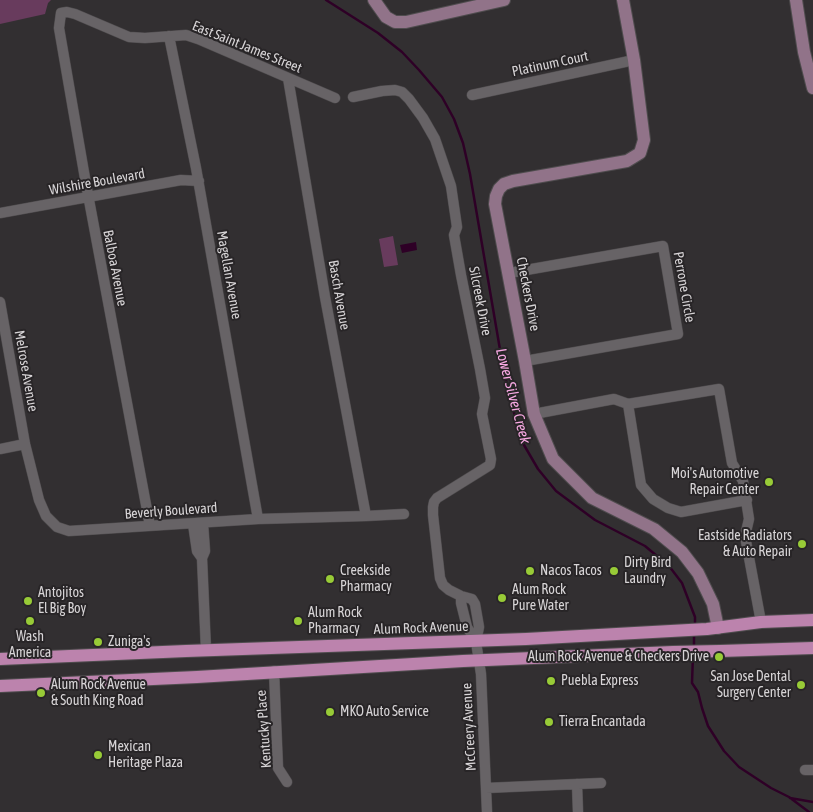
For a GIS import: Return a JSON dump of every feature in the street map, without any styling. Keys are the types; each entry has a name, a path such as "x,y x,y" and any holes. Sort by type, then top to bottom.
{"main road":[{"name":"Alum Rock Avenue","path":"0,659 206,650 476,642 683,631 761,622 813,620"},
{"path":"0,686 479,661 813,648"}],"street":[{"path":"374,0 386,17 395,22 406,22 504,0"},
{"name":"Checkers Drive","path":"624,0 644,140 640,153 626,161 504,184 499,189 495,204 534,414 553,459 592,498 654,529 682,552 698,573 713,604 713,629"},
{"path":"796,0 804,52 813,88"},
{"name":"East Saint James Street","path":"61,13 75,14 129,37 145,38 186,35 335,98"},
{"name":"Balboa Avenue","path":"61,13 60,28 88,197 150,526"},
{"name":"Magellan Avenue","path":"169,36 199,181 258,519"},
{"name":"Platinum Court","path":"472,95 634,60"},
{"name":"Basch Avenue","path":"288,78 325,298 366,516"},
{"name":"Silcreek Drive","path":"353,97 382,91 395,90 402,92 423,118 435,139 450,186 457,227 454,235 485,398 482,414 492,459 490,464 437,498 433,507 440,578 443,585 461,596 467,627 476,642"},
{"name":"Wilshire Boulevard","path":"0,213 181,180 199,181"},
{"name":"Perrone Circle","path":"509,273 663,246 678,334 525,361"},
{"name":"Melrose Avenue","path":"0,302 25,444"},
{"path":"534,414 614,399 628,404 719,389 732,463 743,481 747,500 749,519 745,536 761,622"},
{"path":"628,404 641,485 653,500 668,508 682,512 747,500"},
{"path":"0,449 25,444"},
{"name":"Beverly Boulevard","path":"25,444 39,500 46,516 57,527 69,531 258,519 404,514"},
{"path":"198,523 197,551 202,558 206,650"},
{"name":"McCreery Avenue","path":"476,642 481,683 487,812"},
{"name":"Kentucky Place","path":"274,672 278,768 287,782"},
{"path":"486,788 601,783"},
{"path":"577,784 578,812"}],"shaded area":[{"path":"0,0 51,0 48,3 45,14 0,24"},
{"path":"393,236 398,265 384,267 379,239"},
{"path":"416,242 417,250 402,253 400,245"}],"waterway":[{"name":"Lower Silver Creek","path":"326,0 378,33 402,52 442,97 454,119 463,143 470,174 504,373 519,432 538,469 556,491 595,520 645,546 669,566 682,583 695,617 695,625"},
{"name":"Lower Silver Creek","path":"694,633 694,647"},
{"name":"Lower Silver Creek","path":"693,655 692,683 698,692 708,726 724,751 739,767 771,788 789,797 809,812"},
{"name":"Lower Silver Creek","path":"790,798 813,802"}],"place":[{"name":"Moi's Automotive Repair Center","path":"769,482"},
{"name":"Eastside Radiators & Auto Repair","path":"802,544"},
{"name":"Nacos Tacos","path":"530,571"},
{"name":"Dirty Bird Laundry","path":"614,571"},
{"name":"Creekside Pharmacy","path":"330,579"},
{"name":"Alum Rock Pure Water","path":"502,598"},
{"name":"Antojitos El Big Boy","path":"28,601"},
{"name":"Wash America","path":"30,621"},
{"name":"Alum Rock Pharmacy","path":"298,621"},
{"name":"Zuniga's","path":"98,642"},
{"name":"Alum Rock Avenue & Checkers Drive","path":"719,657"},
{"name":"Puebla Express","path":"551,681"},
{"name":"San Jose Dental Surgery Center","path":"801,685"},
{"name":"Alum Rock Avenue & South King Road","path":"41,693"},
{"name":"MKO Auto Service","path":"330,712"},
{"name":"Tierra Encantada","path":"549,722"},
{"name":"Mexican Heritage Plaza","path":"98,755"}]}
